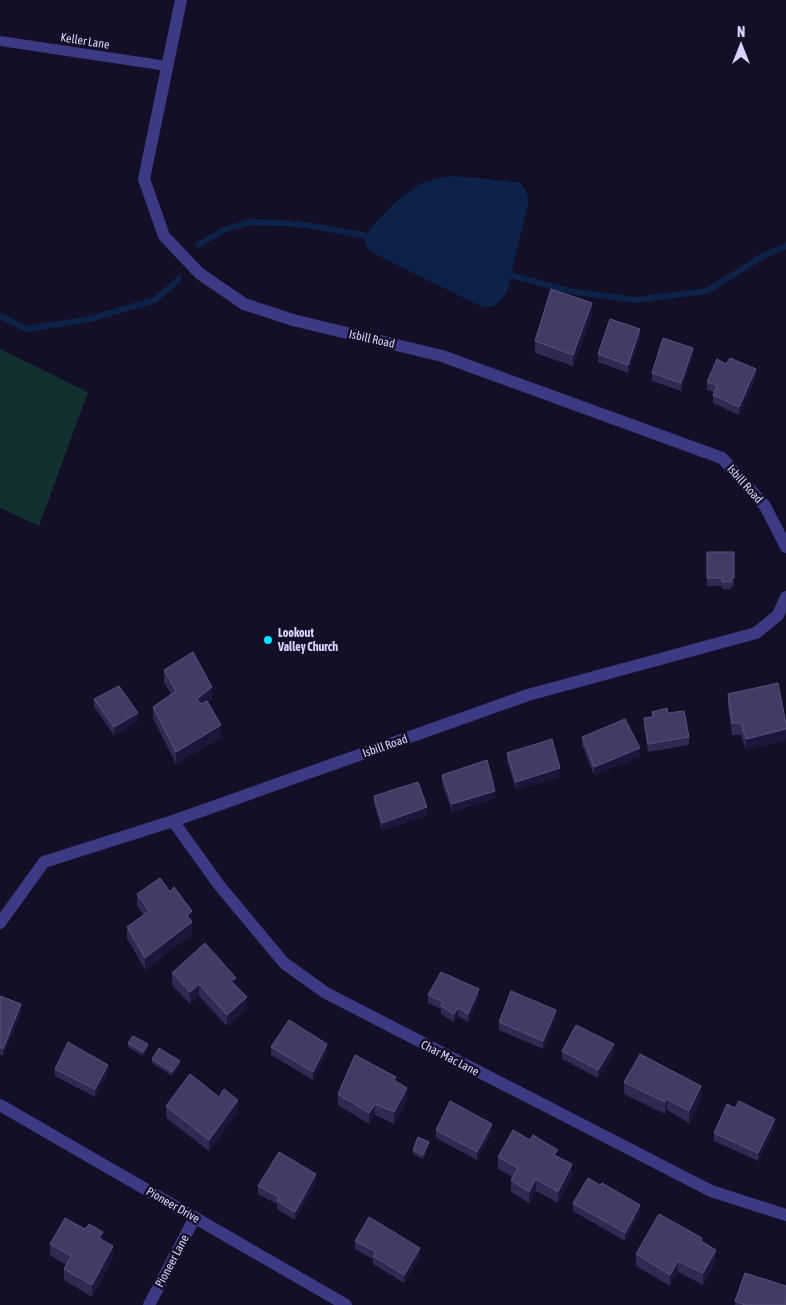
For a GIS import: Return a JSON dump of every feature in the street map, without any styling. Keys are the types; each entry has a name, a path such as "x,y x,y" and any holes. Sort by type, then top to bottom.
{"street":[{"name":"Isbill Road","path":"180,0 144,179 164,236 199,273 244,304 293,320 442,356 722,458 765,506 786,547"},
{"name":"Isbill Road","path":"0,923 44,862 173,820 528,695 756,633 778,615 786,597"},
{"name":"Char Mac Lane","path":"173,820 219,885 284,963 326,993 711,1191 786,1215"},
{"name":"Pioneer Drive","path":"0,1105 346,1305"},
{"name":"Pioneer Lane","path":"149,1305 195,1217"}],"lane":[{"name":"Keller Lane","path":"0,41 167,66"}],"green space":[{"path":"0,349 88,392 39,526 0,508"}],"water":[{"path":"452,176 520,182 529,200 507,292 498,303 492,306 478,305 371,252 365,243 367,234 372,227 395,203 415,187 429,181"}],"building":[{"path":"551,289 592,303 573,355 535,341"},
{"path":"610,319 640,329 628,365 598,354"},
{"path":"663,338 693,348 681,383 652,373"},
{"path":"730,358 756,369 739,407 713,395 717,385 707,382 717,359 726,364"},
{"path":"707,552 734,552 734,578 731,578 731,582 722,582 722,578 707,578"},
{"path":"193,652 212,687 197,699 201,704 207,701 221,725 176,752 153,707 176,691 164,670"},
{"path":"778,683 786,729 746,739 741,723 732,723 728,694"},
{"path":"119,686 138,713 114,727 94,699"},
{"path":"667,708 668,713 684,711 689,737 648,744 644,718 653,717 652,712"},
{"path":"625,719 640,748 594,767 582,737"},
{"path":"552,739 560,768 516,782 507,753"},
{"path":"487,760 495,791 452,804 442,775"},
{"path":"418,782 427,807 382,823 374,796"},
{"path":"160,878 170,892 174,887 192,911 187,916 192,922 145,958 127,927 149,911 137,894"},
{"path":"205,943 236,978 231,981 247,997 227,1015 199,984 190,992 172,973"},
{"path":"441,972 479,989 468,1014 458,1008 454,1014 441,1006 443,1002 428,995"},
{"path":"511,991 556,1010 543,1041 499,1022"},
{"path":"0,996 21,1004 3,1049 0,1047"},
{"path":"289,1020 327,1044 313,1072 271,1047"},
{"path":"576,1025 614,1044 598,1070 562,1051"},
{"path":"133,1036 148,1044 143,1052 128,1043"},
{"path":"68,1042 108,1065 95,1089 55,1069"},
{"path":"159,1048 180,1061 172,1072 152,1059"},
{"path":"640,1054 701,1086 689,1111 667,1099 665,1102 624,1082"},
{"path":"355,1055 396,1077 394,1080 407,1088 394,1112 375,1104 369,1113 338,1094"},
{"path":"190,1074 219,1097 224,1089 238,1100 209,1140 166,1106"},
{"path":"450,1101 492,1124 477,1152 436,1130"},
{"path":"739,1101 775,1119 758,1153 714,1133 727,1104 735,1108"},
{"path":"513,1130 530,1140 533,1135 558,1150 554,1155 572,1164 558,1192 536,1179 529,1192 511,1180 518,1168 498,1157"},
{"path":"418,1137 429,1142 423,1155 413,1150"},
{"path":"279,1152 316,1174 295,1212 277,1201 279,1197 258,1186"},
{"path":"588,1178 600,1185 602,1183 640,1205 625,1233 573,1203"},
{"path":"659,1214 702,1238 701,1241 716,1250 703,1273 678,1261 670,1275 636,1254"},
{"path":"369,1217 420,1248 404,1275 373,1256 376,1252 355,1241"},
{"path":"65,1218 85,1229 89,1224 103,1232 99,1238 113,1246 92,1285 64,1269 71,1256 50,1244"},
{"path":"745,1273 786,1286 785,1305 745,1305 735,1301"}],"waterway":[{"path":"198,245 224,230 249,222 313,226 373,237"},
{"path":"503,273 569,291 635,300 707,291 763,256 786,246"},
{"path":"0,316 27,329 90,319 155,300 179,278"}],"place":[{"name":"Lookout Valley Church","path":"268,640"}]}
